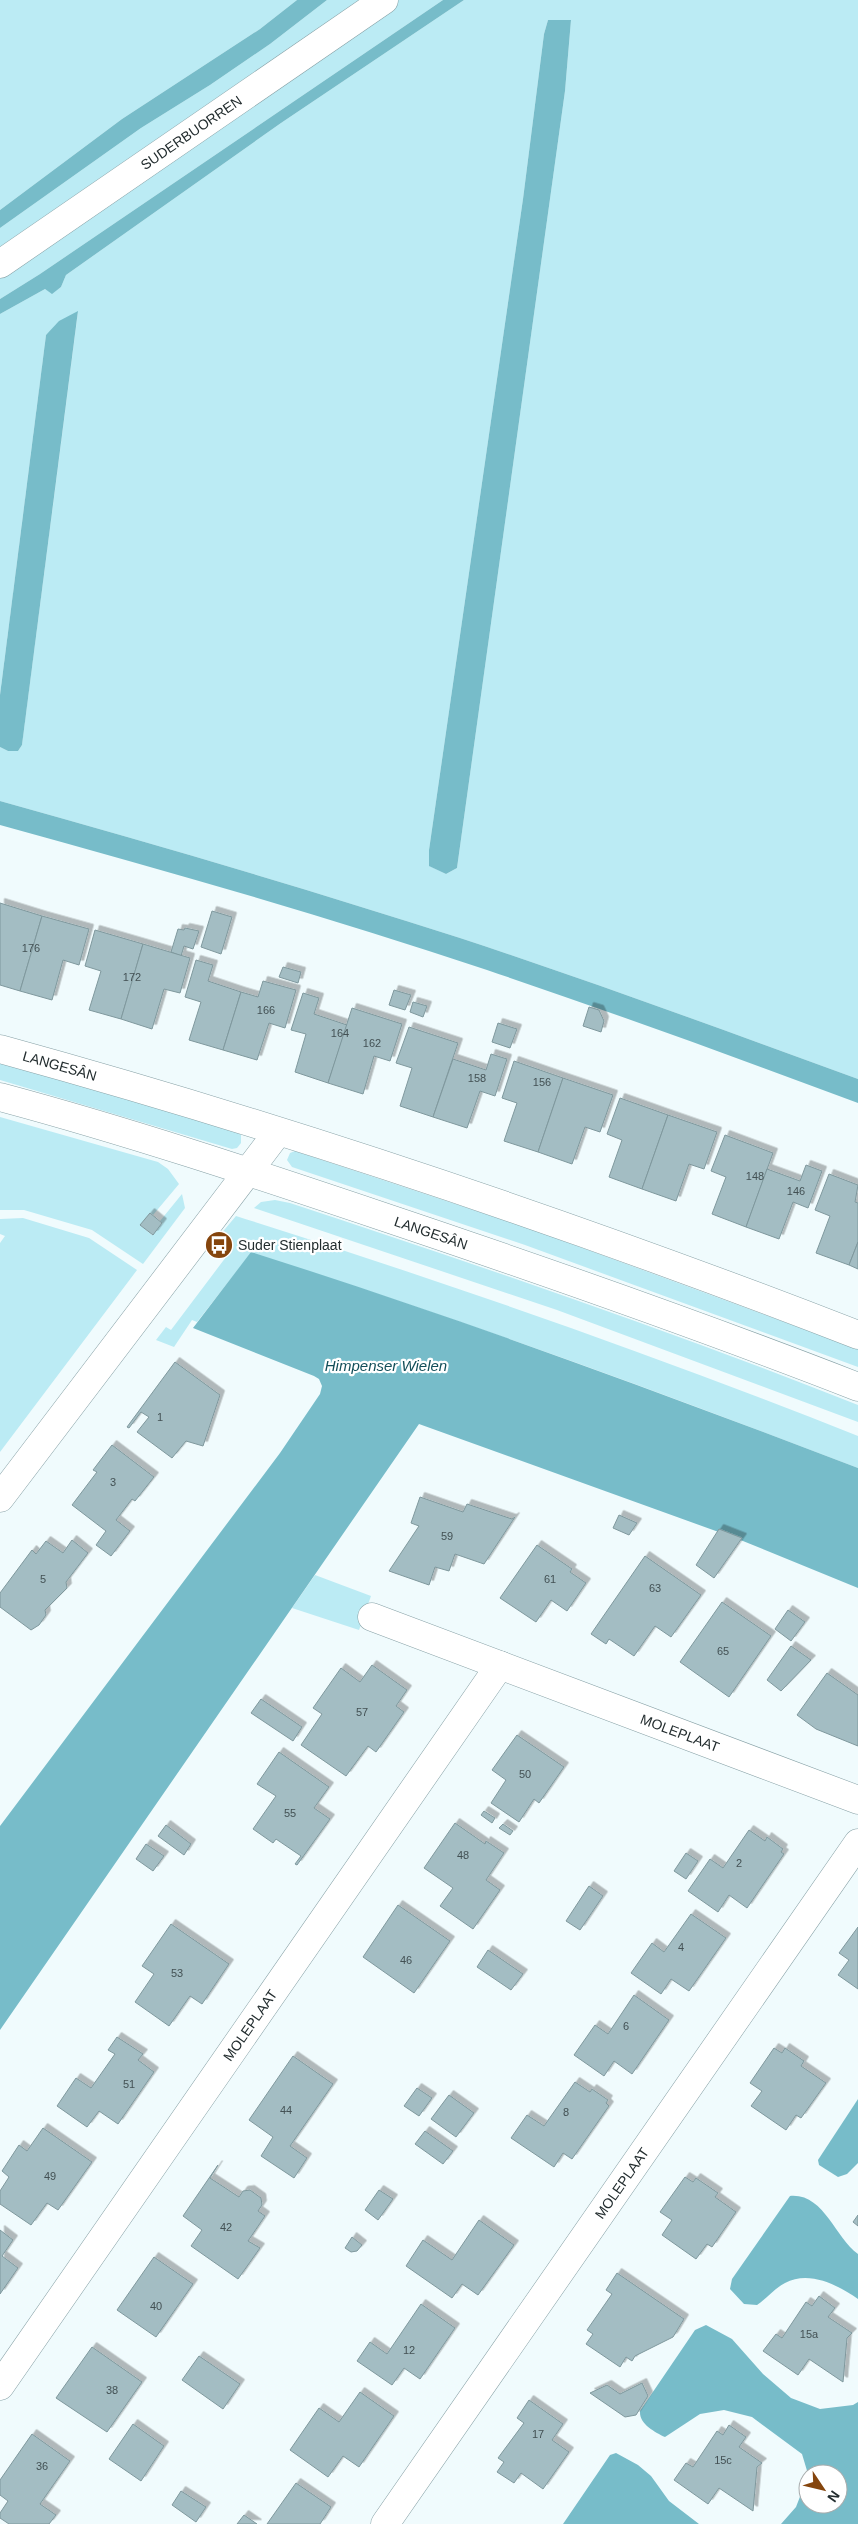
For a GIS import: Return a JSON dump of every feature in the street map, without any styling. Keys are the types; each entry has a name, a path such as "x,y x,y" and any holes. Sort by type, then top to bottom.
{"street":[{"name":"SUDERBUORREN","path":"0,264 384,0"},
{"name":"LANGESÂN","path":"0,1049 278,1132 438,1183 617,1245 858,1335"},
{"name":"LANGESÂN","path":"0,1098 248,1172 626,1300 858,1387"},
{"path":"0,1498 278,1132"},
{"name":"MOLEPLAAT","path":"372,1617 858,1800"},
{"name":"MOLEPLAAT","path":"0,2386 500,1665"},
{"name":"MOLEPLAAT","path":"385,2524 858,1843"}],"shaded area":[{"path":"0,0 297,0 260,29 122,119 0,210"},
{"path":"327,0 369,0 0,253 0,228 141,128 210,85 270,44"},
{"path":"399,0 443,0 40,274 0,299 0,273"},
{"path":"464,0 858,0 858,1079 610,989 460,938 231,867 0,801 0,747 8,751 18,751 22,745 78,312 46,335 0,695 0,314 45,289 52,293 61,287 66,275 281,123","holes":["548,20 571,20 565,91 457,868 446,874 430,866 429,850 523,199 544,34"]},
{"path":"0,1062 237,1132 241,1135 241,1143 237,1148 232,1149 0,1080"},
{"path":"0,1117 158,1162 168,1169 179,1184 153,1215 150,1213 140,1225 152,1235 162,1223 160,1221 182,1194 185,1208 143,1264 92,1230 24,1210 0,1210"},
{"path":"295,1151 531,1229 858,1349 858,1367 525,1245 292,1167 287,1160 290,1153"},
{"path":"275,1200 290,1203 504,1275 788,1378 858,1405 858,1422 557,1310 254,1208 261,1202"},
{"path":"236,1216 549,1320 858,1436 858,1468 556,1356 328,1277 251,1253 197,1322 192,1320 174,1347 156,1340 166,1327 171,1330 229,1253 214,1242"},
{"path":"23,1218 89,1238 137,1270 0,1452 0,1243 5,1236 0,1234 0,1219"},
{"path":"315,1575 371,1596 359,1630 292,1608"}],"water":[{"path":"297,0 327,0 270,44 210,85 141,128 0,228 0,210 122,119 260,29"},
{"path":"443,0 464,0 281,123 66,275 61,287 52,294 45,289 0,314 0,299 40,274"},
{"path":"548,20 571,20 565,91 457,868 446,874 429,866 429,850 523,199 544,34"},
{"path":"78,311 22,745 18,751 8,751 0,747 0,695 46,335 59,321"},
{"path":"0,801 346,902 610,989 858,1079 858,1103 626,1018 427,950 244,894 0,825"},
{"name":"Himpenser Wielen","path":"251,1252 404,1302 556,1355 858,1468 858,1588 738,1539 419,1424 0,2030 0,1826 280,1453 320,1394 322,1386 319,1379 314,1376 193,1328"},
{"path":"858,2099 858,2163 847,2174 838,2177 819,2165 818,2160"},
{"path":"790,2196 802,2197 812,2202 858,2254 858,2299 832,2284 804,2278 794,2279 785,2283 757,2305 744,2304 730,2289 732,2279"},
{"path":"706,2325 732,2339 763,2374 791,2398 820,2409 853,2405 858,2402 858,2524 781,2524 796,2507 798,2502 798,2514 848,2514 848,2464 805,2464 802,2454 752,2417 724,2410 700,2414 665,2437 645,2424 640,2416 640,2411 695,2330"},
{"path":"616,2453 638,2465 651,2476 669,2501 699,2524 563,2524 610,2455"}],"building":[{"path":"0,903 42,916 20,991 0,985"},
{"path":"212,911 232,917 221,954 201,947"},
{"path":"42,916 89,929 79,965 63,960 52,1000 20,991"},
{"path":"185,928 199,931 193,949 184,946 181,956 171,952 178,929 184,930"},
{"path":"95,930 143,944 121,1019 89,1010 101,971 85,966"},
{"path":"143,944 190,958 180,993 164,989 152,1029 121,1019"},
{"path":"196,960 213,965 208,981 241,992 223,1050 189,1040 201,1002 185,997"},
{"path":"283,967 301,972 298,983 279,977"},
{"path":"263,981 296,990 285,1028 269,1023 257,1060 223,1050 241,992 258,997"},
{"path":"394,990 411,995 405,1010 389,1005"},
{"path":"303,993 319,998 314,1014 347,1025 328,1083 295,1072 306,1034 291,1030"},
{"path":"413,1002 427,1006 423,1017 410,1012"},
{"path":"589,1007 599,1010 604,1021 601,1032 583,1026"},
{"path":"352,1008 402,1024 390,1061 374,1056 363,1094 328,1083"},
{"path":"498,1023 517,1029 510,1048 492,1042"},
{"path":"409,1027 458,1043 433,1117 400,1106 412,1068 396,1063"},
{"path":"491,1054 507,1059 495,1096 480,1091 467,1128 433,1117 453,1059 486,1070"},
{"path":"514,1061 563,1078 538,1152 504,1141 517,1103 502,1098"},
{"path":"563,1078 613,1095 600,1132 585,1127 572,1164 538,1152"},
{"path":"620,1098 668,1115 642,1189 609,1177 622,1140 607,1134"},
{"path":"668,1115 717,1132 704,1169 689,1164 676,1201 642,1189"},
{"path":"725,1135 773,1153 746,1227 712,1214 726,1177 711,1171"},
{"path":"806,1165 822,1171 808,1208 793,1202 779,1239 746,1227 767,1169 800,1181"},
{"path":"829,1174 858,1185 855,1202 858,1203 858,1242 849,1265 816,1253 830,1216 815,1210"},
{"path":"150,1213 162,1223 153,1235 140,1225"},
{"path":"858,1242 858,1269 849,1265"},
{"path":"175,1362 220,1395 203,1446 186,1441 172,1458 137,1432 149,1417 141,1412 129,1428 127,1427"},
{"path":"112,1445 154,1477 135,1501 132,1499 116,1520 130,1531 111,1556 96,1545 106,1531 72,1505 97,1472 93,1470"},
{"path":"420,1497 463,1512 467,1504 512,1519 515,1517 484,1564 455,1554 449,1571 435,1567 429,1585 389,1571 419,1526 411,1523"},
{"path":"619,1515 637,1523 629,1535 613,1528"},
{"path":"719,1529 742,1538 714,1578 696,1565"},
{"path":"72,1540 88,1553 66,1582 67,1588 45,1610 46,1615 39,1625 31,1630 0,1607 0,1593 32,1550 36,1554 46,1541 63,1553"},
{"path":"537,1545 572,1569 570,1572 586,1583 567,1611 551,1600 536,1622 500,1598"},
{"path":"645,1556 701,1595 671,1637 655,1626 634,1656 609,1639 606,1644 591,1634"},
{"path":"722,1602 771,1636 729,1697 680,1662"},
{"path":"788,1610 805,1622 791,1641 775,1629"},
{"path":"791,1646 811,1660 781,1691 767,1680"},
{"path":"372,1665 407,1690 396,1706 404,1712 376,1752 368,1746 346,1776 301,1745 322,1714 313,1708 341,1668 360,1682"},
{"path":"827,1673 858,1695 858,1746 816,1729 797,1715"},
{"path":"261,1699 302,1727 293,1741 251,1713"},
{"path":"517,1735 564,1767 539,1803 534,1799 519,1822 491,1803 506,1780 492,1770"},
{"path":"279,1752 329,1787 314,1808 330,1819 297,1865 295,1864 301,1856 276,1839 273,1843 253,1829 276,1796 257,1784"},
{"path":"484,1811 495,1818 492,1823 481,1815"},
{"path":"455,1823 485,1844 486,1841 504,1853 486,1880 500,1890 473,1929 440,1906 453,1888 424,1868"},
{"path":"503,1824 513,1831 510,1835 499,1828"},
{"path":"166,1825 191,1844 184,1855 158,1836"},
{"path":"749,1830 765,1841 767,1837 783,1849 781,1852 784,1854 747,1908 729,1895 718,1912 688,1891 710,1859 723,1868"},
{"path":"146,1844 164,1856 153,1871 136,1859"},
{"path":"686,1853 698,1861 686,1879 674,1871"},
{"path":"589,1886 603,1896 580,1930 566,1921"},
{"path":"398,1905 450,1941 414,1993 363,1957"},
{"path":"691,1914 726,1938 689,1991 671,1979 661,1994 631,1973 652,1943 664,1952"},
{"path":"171,1924 229,1964 202,2004 190,1996 169,2026 135,2002 154,1974 142,1966"},
{"path":"858,1927 858,1989 838,1975 849,1960 839,1953"},
{"path":"488,1950 523,1974 511,1990 477,1967"},
{"path":"634,1995 669,2020 632,2074 614,2061 604,2076 574,2055 595,2025 608,2034"},
{"path":"117,2037 143,2054 138,2060 154,2072 118,2124 99,2111 87,2127 57,2106 76,2078 91,2088 115,2054 108,2050"},
{"path":"774,2048 782,2053 785,2048 804,2061 801,2066 826,2083 801,2118 796,2115 786,2130 751,2106 762,2091 750,2083"},
{"path":"293,2056 333,2084 290,2146 307,2158 294,2178 261,2156 273,2137 249,2120"},
{"path":"575,2082 590,2092 592,2089 608,2100 606,2103 609,2106 572,2159 563,2153 554,2167 511,2138 527,2115 544,2126"},
{"path":"417,2088 432,2098 419,2116 404,2106"},
{"path":"449,2095 474,2113 456,2137 431,2119"},
{"path":"43,2128 92,2162 58,2210 47,2203 31,2225 0,2204 0,2191 9,2177 2,2171 19,2145 27,2151"},
{"path":"425,2131 453,2151 443,2164 415,2144"},
{"path":"218,2165 210,2178 239,2197 243,2191 250,2190 261,2198 262,2205 258,2211 265,2216 248,2241 260,2248 238,2279 191,2246 202,2230 183,2216"},
{"path":"685,2177 693,2182 696,2178 718,2193 715,2197 736,2212 712,2247 707,2244 696,2259 662,2235 672,2220 660,2212"},
{"path":"379,2190 393,2199 378,2220 365,2210"},
{"path":"858,2215 858,2226 853,2222"},
{"path":"479,2220 514,2245 478,2295 462,2284 452,2298 406,2266 423,2240 452,2260"},
{"path":"0,2230 13,2240 2,2256 18,2268 0,2294"},
{"path":"352,2237 362,2245 357,2251 351,2252 345,2248"},
{"path":"154,2257 193,2284 156,2337 117,2310"},
{"path":"617,2273 684,2319 673,2337 635,2356 632,2361 626,2357 620,2367 586,2344 593,2334 587,2330 612,2294 606,2290"},
{"path":"819,2296 835,2308 828,2317 852,2333 847,2338 843,2382 809,2359 798,2375 763,2351 776,2334 782,2338 806,2302 812,2306"},
{"path":"421,2304 455,2328 420,2379 404,2368 392,2385 357,2361 370,2342 387,2354"},
{"path":"92,2347 142,2382 107,2432 56,2398"},
{"path":"199,2356 240,2384 223,2409 182,2380"},
{"path":"642,2383 648,2396 636,2415 625,2417 590,2393 607,2385 620,2394"},
{"path":"360,2392 394,2416 359,2467 343,2456 328,2477 290,2450 319,2408 339,2422"},
{"path":"529,2400 563,2424 552,2440 569,2452 543,2489 521,2473 514,2483 497,2472 504,2462 498,2458 524,2423 517,2418"},
{"path":"133,2424 164,2446 141,2481 109,2459"},
{"path":"729,2425 746,2437 739,2447 762,2463 757,2467 753,2511 719,2488 708,2504 674,2480 686,2463 693,2467 717,2431 723,2435"},
{"path":"32,2434 70,2461 40,2504 56,2515 49,2524 9,2524 0,2518 0,2513 8,2501 0,2495 0,2480"},
{"path":"296,2483 331,2507 320,2524 267,2524"},
{"path":"181,2491 206,2507 196,2522 172,2505"},
{"path":"244,2515 257,2524 237,2524"}],"place":[{"name":"Suder Stienplaat","path":"219,1245"}]}
